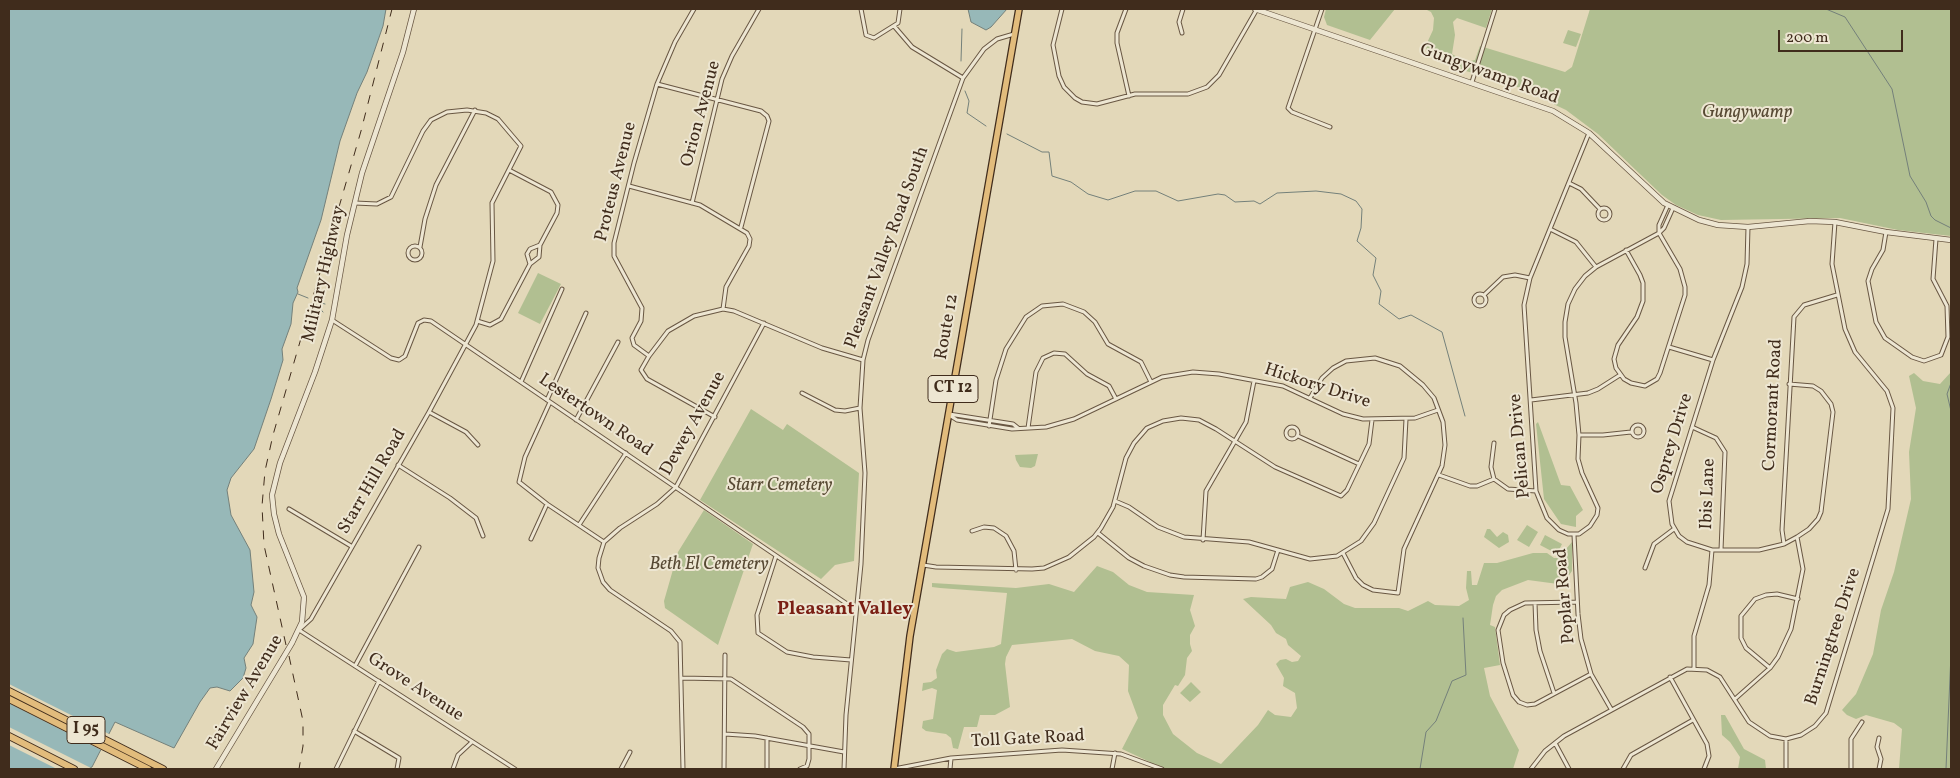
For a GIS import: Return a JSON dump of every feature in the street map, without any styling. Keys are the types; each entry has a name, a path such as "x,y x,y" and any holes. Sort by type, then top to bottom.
{"highway":[{"name":"Route 12","path":"894,769 904,679 922,565 1018,9"},
{"name":"I 95","path":"9,691 163,769"},
{"path":"9,699 148,769"},
{"name":"I 95","path":"9,736 74,769"}],"street":[{"name":"Military Highway","path":"299,630 304,598 279,534 272,495 280,464 315,372 332,320 355,202 373,136 403,52 414,9"},
{"name":"Proteus Avenue","path":"649,356 634,345 632,338 641,321 642,308 614,256 614,243 657,84 675,42 694,9"},
{"name":"Orion Avenue","path":"692,203 727,65 759,9"},
{"path":"861,9 868,36 876,37 894,26 900,19 900,9"},
{"path":"1062,9 1054,37 1053,52 1059,76 1064,87 1075,98 1090,104 1149,92 1188,94 1207,87 1219,75 1256,9"},
{"path":"1126,9 1118,33 1117,43 1129,96"},
{"path":"1182,33 1179,22 1183,9"},
{"name":"Gungywamp Road","path":"1256,9 1553,111 1589,133 1670,207 1710,223 1748,227 1810,221 1835,222 1886,232 1951,240"},
{"path":"1322,9 1288,108 1292,112 1330,127"},
{"path":"1472,82 1495,9"},
{"path":"894,26 912,48 963,78"},
{"name":"Pleasant Valley Road South","path":"844,769 865,472 860,408 863,360 868,340 963,78 984,49 997,39 1014,34"},
{"path":"657,84 761,111 767,116 769,121 741,227"},
{"path":"355,202 377,204 391,196 423,131 432,120 447,112 475,110"},
{"path":"420,247 416,245 410,248 408,254 410,258 414,260 421,258 423,254 420,247 436,185 475,110"},
{"name":"Starr Hill Road","path":"299,630 311,619 429,412 477,321 493,261 492,203 521,146 498,119 475,110"},
{"name":"Pelican Drive","path":"1574,535 1560,530 1547,518 1536,491 1524,304 1530,278 1589,133"},
{"path":"477,321 487,325 498,322 530,264 539,257 540,245 557,212 556,199 545,188 509,170"},
{"path":"1569,183 1580,188 1600,209"},
{"path":"629,186 692,203 741,227 750,239 726,287 723,309"},
{"path":"1626,250 1640,275 1644,293 1641,310 1615,352 1614,359 1620,375 1631,384 1645,386 1652,384 1660,373 1682,304 1685,287 1680,269 1659,233 1659,225 1670,207"},
{"path":"1606,208 1610,210 1611,216 1608,219 1600,218 1598,212 1600,209 1606,208"},
{"name":"Burningtree Drive","path":"1786,738 1808,732 1826,713 1888,509 1893,408 1882,384 1855,352 1845,329 1832,264 1835,222"},
{"name":"Osprey Drive","path":"1674,530 1669,516 1669,501 1713,360 1745,274 1749,251 1748,227"},
{"path":"1550,229 1576,242 1596,267"},
{"path":"1886,232 1883,250 1872,268 1868,281 1876,322 1885,338 1912,357 1924,361 1941,355 1948,337 1947,306 1933,279 1936,239"},
{"path":"1574,535 1590,526 1597,515 1598,508 1580,466 1579,435 1564,322 1568,304 1575,289 1596,267 1659,233"},
{"path":"530,264 527,254 530,249 540,245"},
{"path":"1484,295 1486,298 1484,305 1476,305 1474,301 1475,296 1484,295 1503,277 1515,275 1530,278"},
{"path":"521,382 562,289"},
{"name":"Cormorant Road","path":"1784,544 1782,530 1794,316 1804,305 1837,295"},
{"path":"989,426 998,374 1010,341 1026,317 1036,309 1050,304 1070,305 1084,312 1095,322 1108,344 1141,362 1151,382"},
{"path":"715,417 647,379 642,370 649,356 668,331 694,316 723,309 764,323 822,348 863,360"},
{"path":"546,400 562,370 586,313"},
{"name":"Lestertown Road","path":"332,320 395,360 405,356 418,323 424,320 431,322 856,610"},
{"name":"Dewey Avenue","path":"604,542 625,524 657,504 676,487 764,323"},
{"path":"576,420 618,342"},
{"path":"1669,346 1713,360"},
{"path":"1028,428 1036,372 1043,358 1054,353 1065,354 1087,374 1109,386 1116,399"},
{"path":"1310,398 1322,378 1333,368 1346,361 1374,358 1394,364 1412,374 1434,398 1442,422 1445,445 1439,475 1404,549 1398,593 1373,590 1363,585 1356,578 1343,553"},
{"name":"Hickory Drive","path":"948,414 957,420 1012,429 1063,423 1151,382 1171,375 1193,372 1218,374 1291,388 1343,414 1372,420 1406,419 1423,416 1438,410"},
{"path":"1531,400 1574,395 1598,389 1620,375"},
{"path":"1203,540 1206,491 1246,422 1254,381"},
{"path":"1644,568 1654,544 1674,530 1686,542 1712,550 1759,550 1784,544 1814,524 1821,512 1832,412 1831,404 1821,391 1813,386 1789,384"},
{"path":"802,394 835,410 845,411 860,408"},
{"path":"550,402 525,457 519,482 547,504 604,542 598,568 603,582 610,590 677,637 681,650 683,769"},
{"path":"429,412 466,432 478,445"},
{"name":"Hickory Drive","path":"948,414 1013,424 1018,428"},
{"path":"922,565 1016,570 1044,568 1057,564 1080,550 1098,533 1115,501 1129,451 1140,435 1156,424 1172,418 1191,419 1206,424 1275,467 1341,496 1347,490 1369,444 1372,420"},
{"path":"1115,501 1129,507 1164,530 1184,537 1203,540 1249,542 1310,559 1329,558 1355,546 1368,532 1386,498 1406,451 1406,419"},
{"path":"1579,435 1631,432 1638,437 1644,434 1644,429 1637,424 1633,426 1631,432"},
{"name":"Ibis Lane","path":"1692,427 1716,438 1725,452 1721,550"},
{"path":"1298,436 1360,464"},
{"path":"1494,442 1491,468 1494,479 1508,489 1536,491"},
{"path":"579,525 626,453"},
{"path":"398,465 450,498 476,518 483,536"},
{"path":"1439,475 1470,486 1477,486 1494,479"},
{"path":"531,539 547,504"},
{"path":"289,509 351,546"},
{"path":"972,531 984,527 994,528 1006,536 1014,550 1016,570"},
{"path":"1098,533 1129,558 1144,566 1170,575 1184,577 1262,578 1272,569 1278,550"},
{"name":"Poplar Road","path":"1574,535 1577,602 1581,639 1591,674 1611,709"},
{"path":"1735,699 1770,668 1778,657 1791,628 1803,568 1797,537"},
{"path":"355,666 419,547"},
{"path":"1694,668 1694,636 1709,585 1712,550"},
{"path":"776,556 757,615 758,633 777,648 787,652 813,658 851,660"},
{"path":"1770,668 1746,648 1741,638 1741,616 1755,599 1766,595 1778,594 1798,599"},
{"path":"1577,602 1535,603 1516,606 1504,615 1498,630 1503,663 1513,695 1519,702 1527,705 1535,704 1591,674"},
{"path":"1535,603 1536,630 1540,651 1554,693"},
{"name":"Fairview Avenue","path":"216,769 299,630"},
{"name":"Grove Avenue","path":"299,630 515,769"},
{"path":"724,769 725,655"},
{"path":"1531,769 1555,742 1680,671 1694,668 1707,670 1720,677 1755,728 1770,736 1786,738 1786,769"},
{"path":"1670,677 1710,750 1704,769"},
{"path":"682,678 731,678 803,727 809,734 809,746 807,766 800,769"},
{"path":"336,769 379,681"},
{"path":"1623,769 1631,755 1693,720"},
{"path":"1851,769 1851,739 1862,722"},
{"path":"354,731 400,760 397,769"},
{"path":"724,734 767,738 844,752"},
{"path":"766,769 767,738"},
{"path":"1879,738 1877,747 1881,759 1879,769"},
{"path":"453,769 458,755 472,742"},
{"path":"1555,742 1569,769"},
{"name":"Toll Gate Road","path":"894,769 951,758 1044,750 1115,753 1162,769"},
{"path":"621,769 630,752"},
{"path":"1112,769 1115,753"},
{"path":"950,769 951,758"}],"green space":[{"path":"1326,9 1395,9 1370,40 1327,25 1324,17"},
{"name":"Gungywamp","path":"1425,9 1492,9 1486,28 1457,18 1453,22 1455,35 1452,54 1466,62 1475,60 1480,46 1565,72 1572,67 1590,9 1951,9 1951,236 1898,230 1840,218 1721,220 1698,215 1676,205 1662,195 1598,134 1566,110 1511,84 1459,69 1426,51 1427,43 1433,30 1434,18 1431,12"},
{"path":"1568,30 1581,34 1576,47 1563,43"},
{"path":"538,273 561,284 540,324 518,313"},
{"path":"1951,372 1951,769 1899,769 1902,729 1894,723 1866,715 1856,719 1847,715 1842,710 1856,694 1873,654 1881,610 1894,572 1911,499 1909,452 1916,408 1909,376 1914,373 1923,381 1940,384"},
{"name":"Starr Cemetery","path":"751,409 783,430 787,424 859,473 854,561 835,565 821,579 700,500"},
{"path":"1538,422 1561,485 1570,486 1583,510 1576,516 1576,527 1561,524 1544,499 1536,424"},
{"path":"1038,454 1035,466 1031,468 1020,467 1015,455"},
{"name":"Beth El Cemetery","path":"704,510 753,544 718,645 665,608 664,601 678,552"},
{"path":"1527,525 1538,532 1529,547 1517,540"},
{"path":"1487,529 1490,529 1497,537 1503,532 1508,535 1509,542 1499,548 1484,537"},
{"path":"1545,535 1562,544 1557,554 1540,545"},
{"path":"1572,542 1572,571 1567,578 1561,577 1558,584 1528,580 1502,590 1496,596 1493,605 1490,625 1495,627 1500,665 1484,668 1490,696 1519,750 1513,769 1152,769 1150,762 1122,749 1138,718 1128,691 1129,665 1119,656 1095,651 1072,639 1012,645 1005,664 1010,707 995,715 980,715 977,727 964,727 958,749 953,748 951,738 946,734 926,731 922,728 923,721 933,719 937,690 932,688 922,691 923,683 931,682 937,678 936,670 942,654 947,649 956,652 994,647 1001,644 1007,593 932,587 932,583 1016,588 1049,584 1074,592 1097,566 1113,572 1129,585 1147,592 1194,595 1190,610 1195,626 1190,635 1192,651 1187,658 1185,675 1178,686 1175,685 1163,705 1163,715 1173,734 1197,753 1221,764 1258,725 1268,710 1275,715 1291,717 1297,708 1295,693 1283,686 1284,678 1276,664 1280,660 1286,659 1292,662 1298,661 1301,656 1288,645 1286,639 1276,633 1271,625 1243,599 1251,597 1286,599 1290,587 1308,582 1324,589 1344,604 1355,608 1399,608 1408,611 1428,601 1435,605 1459,606 1469,600 1466,588 1467,571 1471,571 1472,585 1477,585 1484,563 1497,563 1533,553 1547,553 1554,558 1563,558 1566,557 1566,549"},
{"path":"1191,682 1201,692 1190,702 1180,693"},
{"path":"1721,715 1725,715 1744,749 1765,760 1766,769 1738,769 1740,757 1730,742 1722,735"}],"water":[{"path":"9,9 386,9 383,26 367,72 357,93 340,141 321,220 297,288 298,292 293,303 291,324 282,349 283,360 271,399 254,449 231,478 227,490 231,515 250,550 254,592 251,605 257,617 253,644 244,658 246,668 243,678 230,691 217,687 210,688 174,748 115,722 92,767 87,769 9,769"},
{"path":"968,9 1007,9 986,30 971,22"}],"pier":[{"path":"9,684 111,735 103,751 9,703"},
{"path":"9,727 93,769 57,769 9,745"}],"waterway":[{"path":"1826,9 1845,17 1892,89 1910,176 1926,202 1931,216 1951,228"},
{"path":"961,61 962,29"},
{"path":"965,91 969,101 967,113 986,126"},
{"path":"1007,134 1042,152 1049,152 1052,176 1071,182 1088,194 1108,200 1135,191 1156,191 1178,201 1218,194 1225,195 1235,202 1254,201 1260,204 1277,193 1316,191 1341,194 1356,201 1362,209 1361,228 1357,241 1376,258 1373,275 1381,291 1379,304 1399,319 1411,315 1442,332 1465,416"},
{"path":"298,294 308,298"},
{"path":"313,301 323,312"},
{"path":"314,301 325,304"},
{"path":"1951,383 1947,394 1951,411"},
{"path":"1420,769 1426,732 1436,721 1452,681 1466,675 1463,618"},
{"path":"1946,769 1951,654"}],"railway":[{"path":"286,645 264,545 262,506 265,471 273,435 361,131 392,9"},
{"path":"289,656 303,721 303,746 299,769"}],"district":[{"name":"Pleasant Valley","path":"845,611"}]}
